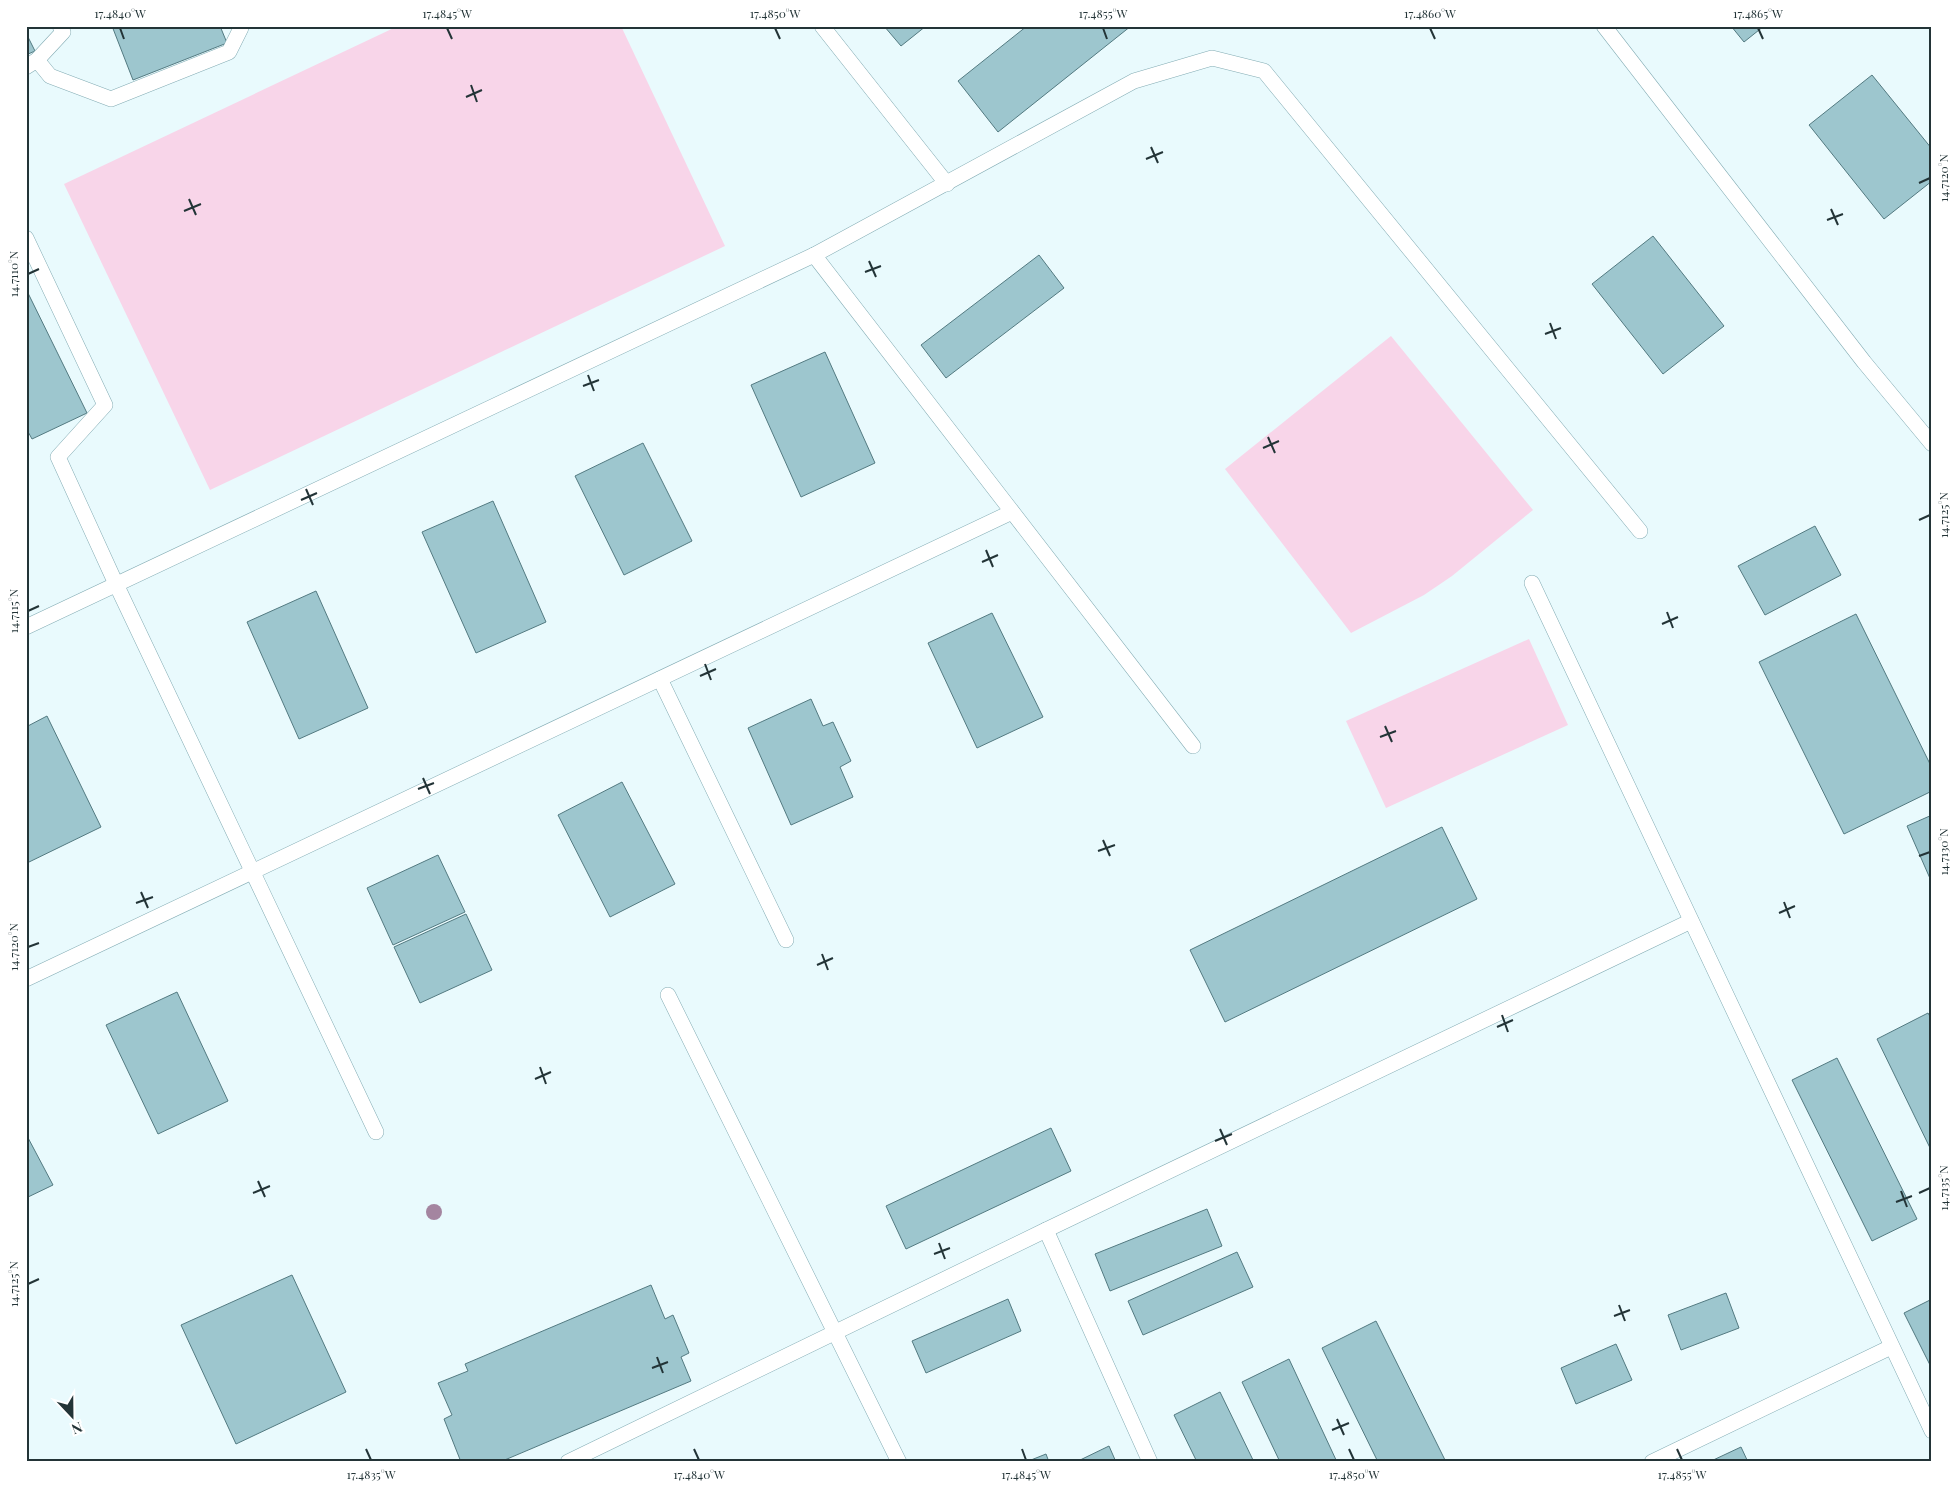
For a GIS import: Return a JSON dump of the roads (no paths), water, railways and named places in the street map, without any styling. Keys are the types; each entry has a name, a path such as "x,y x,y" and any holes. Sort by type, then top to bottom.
{"lane":[{"path":"60,26 63,32 32,64 50,76 111,99 229,52 241,28 240,26"},
{"path":"822,26 947,184"},
{"path":"1604,26 1864,362 1932,444"},
{"path":"26,627 814,255 1134,81 1212,58 1264,71 1640,531"},
{"path":"26,238 104,405 58,457 116,584 376,1132"},
{"path":"814,255 1193,746"},
{"path":"26,979 1012,512"},
{"path":"1532,583 1932,1431"},
{"path":"660,679 786,940"},
{"path":"568,1462 1690,921"},
{"path":"668,995 899,1462"},
{"path":"1046,1230 1150,1462"},
{"path":"1652,1462 1892,1347"}]}
